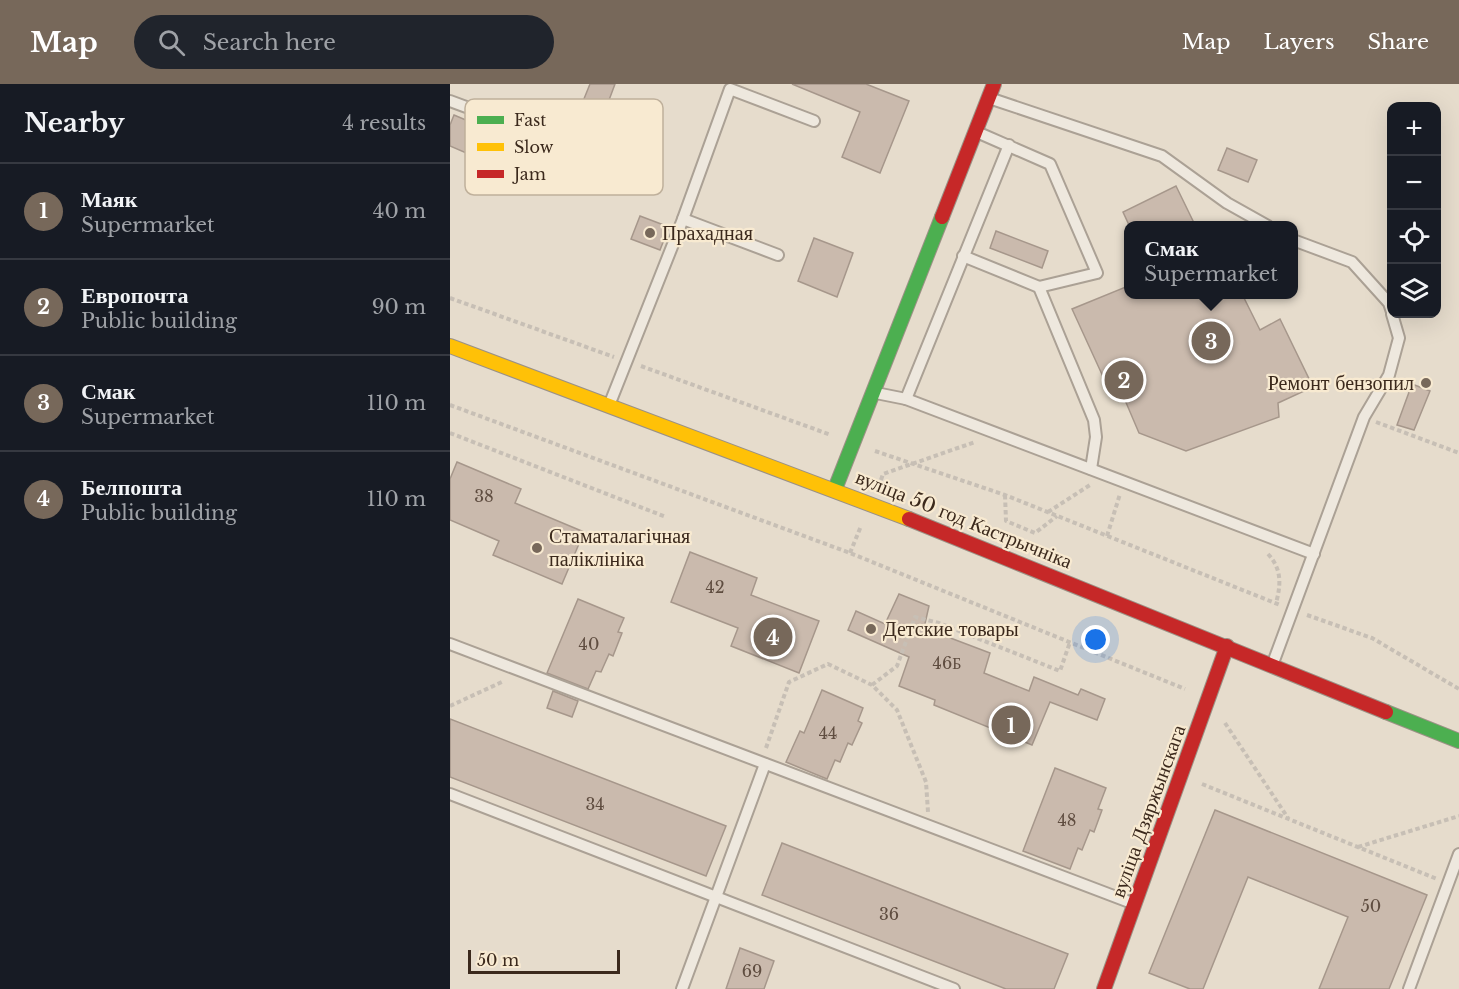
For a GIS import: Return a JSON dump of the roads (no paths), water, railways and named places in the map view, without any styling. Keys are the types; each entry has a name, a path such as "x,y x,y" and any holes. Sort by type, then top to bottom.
{"main road":[{"path":"835,489 992,91"},
{"name":"вуліца 50 год Кастрычніка","path":"450,346 871,503 1273,663 1459,741"},
{"name":"вуліца Дзяржынскага","path":"1104,989 1227,646"}],"lane":[{"path":"609,405 683,219 730,89 814,121"},
{"path":"992,91 1162,156 1227,203 1261,221"},
{"path":"450,101 465,107"},
{"path":"963,256 1039,287 1097,273 1050,164 976,131"},
{"path":"906,399 1009,145"},
{"path":"683,219 778,255"},
{"path":"1298,242 1352,262 1387,301"},
{"path":"1039,287 1094,420 1096,437 1091,470"},
{"path":"1273,663 1364,417 1389,375 1400,338 1394,318"},
{"path":"873,392 906,399 1314,554"},
{"path":"451,647 524,672 1135,904"},
{"path":"681,989 763,764"},
{"path":"450,794 954,989"},
{"path":"1409,989 1459,854"}],"place":[{"name":"Прахадная","path":"650,233"},
{"name":"Смак","path":"1211,341"},
{"name":"Европочта","path":"1124,380"},
{"name":"Ремонт бензопил","path":"1426,383"},
{"name":"Стаматалагічная паліклініка","path":"537,548"},
{"name":"Детские товары","path":"871,629"},
{"name":"Белпошта","path":"773,637"},
{"name":"Маяк","path":"1011,725"}]}
